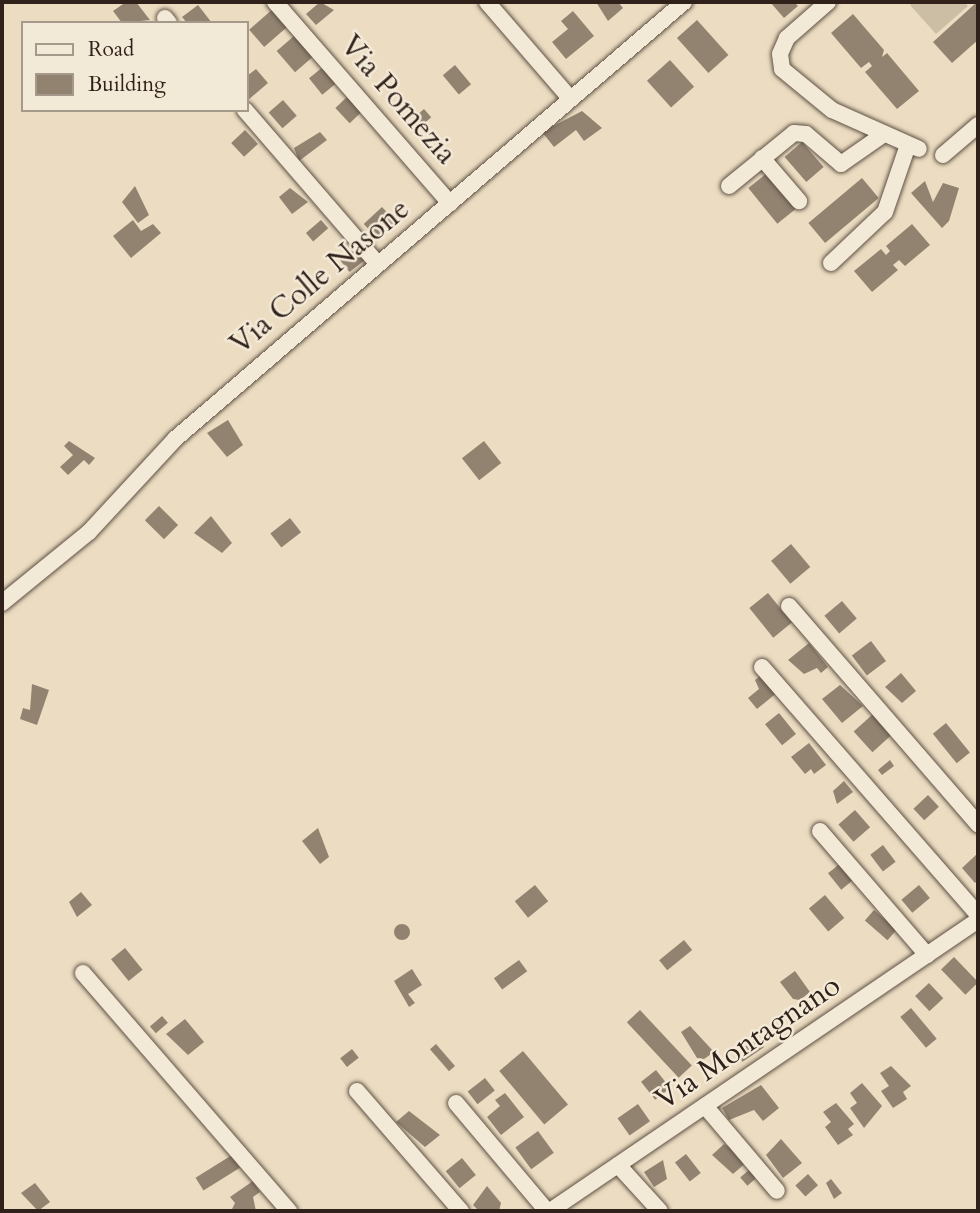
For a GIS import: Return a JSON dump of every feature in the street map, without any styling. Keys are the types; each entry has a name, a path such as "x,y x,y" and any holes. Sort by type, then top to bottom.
{"street":[{"name":"Via Pomezia","path":"275,2 450,203"},
{"path":"487,2 570,98"},
{"name":"Via Colle Nasone","path":"2,603 85,536 154,459 684,2"},
{"path":"828,2 787,38 781,66 832,110 914,147 885,212 831,263"},
{"path":"247,112 378,264"},
{"path":"943,155 978,125"},
{"path":"729,186 799,132 834,162 844,164 884,134"},
{"path":"762,158 799,201"},
{"path":"789,606 978,824"},
{"path":"762,667 978,918"},
{"path":"820,831 927,955"},
{"name":"Via Montagnano","path":"548,1211 978,918"},
{"path":"83,973 289,1211"},
{"path":"357,1091 461,1211"},
{"path":"456,1103 548,1211"},
{"path":"705,1106 777,1191"},
{"path":"618,1165 660,1211"}],"shaded area":[{"path":"913,2 964,2 968,6 936,34 910,5"}],"building":[{"path":"126,2 136,2 150,20 120,21 113,11"},
{"path":"320,2 334,10 316,25 306,14"},
{"path":"596,2 618,2 623,8 608,21"},
{"path":"770,2 794,2 798,6 784,18"},
{"path":"977,2 978,40 952,63 933,42"},
{"path":"198,5 210,21 185,21 182,17"},
{"path":"274,8 289,25 264,47 249,30"},
{"path":"573,11 594,36 566,59 552,42 568,29 561,21"},
{"path":"853,14 884,50 882,57 887,53 919,91 897,109 865,72 872,66 869,62 861,68 831,33"},
{"path":"697,20 728,55 708,73 677,38"},
{"path":"294,36 312,57 295,72 277,51"},
{"path":"670,60 694,87 671,107 647,81"},
{"path":"455,65 471,84 459,94 443,75"},
{"path":"323,67 336,83 322,95 309,78"},
{"path":"256,69 268,83 248,100 248,75"},
{"path":"347,97 361,112 350,123 335,108"},
{"path":"283,100 297,116 282,128 269,112"},
{"path":"424,109 431,117 421,126 413,118"},
{"path":"582,111 602,128 584,141 576,130 554,147 542,132"},
{"path":"245,130 258,144 244,157 231,143"},
{"path":"320,132 327,140 299,161 294,148"},
{"path":"802,142 824,167 806,182 785,157"},
{"path":"767,173 796,209 777,224 748,188"},
{"path":"862,178 879,198 825,243 808,223"},
{"path":"925,181 933,202 943,183 959,188 949,221 942,228 911,193"},
{"path":"135,186 149,215 138,223 122,202"},
{"path":"290,188 308,202 292,214 279,197"},
{"path":"382,207 396,222 378,239 364,224"},
{"path":"133,220 141,231 153,224 161,233 131,258 113,236"},
{"path":"321,220 328,228 313,241 306,233"},
{"path":"912,224 930,245 905,266 899,260 893,265 898,270 872,292 854,271 881,249 886,255 890,251 886,246"},
{"path":"355,245 366,259 350,272 338,258"},
{"path":"228,420 243,445 227,457 207,433"},
{"path":"69,441 95,458 89,465 84,460 68,475 60,467 73,455 64,446"},
{"path":"484,441 501,463 479,480 462,458"},
{"path":"159,506 178,525 164,539 145,520"},
{"path":"211,516 232,543 222,553 194,533"},
{"path":"290,518 301,532 281,548 270,533"},
{"path":"791,544 810,567 790,584 771,561"},
{"path":"768,593 792,623 773,638 749,608"},
{"path":"842,601 857,619 839,633 824,616"},
{"path":"871,641 886,661 867,675 852,655"},
{"path":"809,643 828,667 821,673 817,668 804,674 788,660"},
{"path":"764,673 779,691 757,709 748,698 759,689 755,680"},
{"path":"901,673 916,691 902,703 885,687"},
{"path":"32,684 49,690 37,725 20,719 23,708 30,710"},
{"path":"840,685 863,706 842,723 822,699"},
{"path":"779,713 796,734 782,745 765,724"},
{"path":"873,714 892,735 872,752 854,731"},
{"path":"946,723 970,753 957,763 933,734"},
{"path":"809,743 826,765 814,774 811,769 805,774 791,757"},
{"path":"890,760 894,766 882,775 878,770"},
{"path":"844,781 853,792 837,804 833,791"},
{"path":"928,795 939,807 924,820 913,809"},
{"path":"855,810 870,827 853,842 838,824"},
{"path":"318,828 329,857 320,864 302,841"},
{"path":"883,845 896,862 883,871 870,855"},
{"path":"978,853 978,880 975,883 962,868"},
{"path":"842,862 855,878 841,890 828,873"},
{"path":"535,885 548,901 528,918 515,901"},
{"path":"919,885 930,898 912,913 901,900"},
{"path":"81,892 92,905 77,917 69,902"},
{"path":"825,895 844,918 828,931 809,908"},
{"path":"874,910 897,930 887,940 865,921"},
{"path":"399,924 405,924 410,932 408,938 399,940 394,935 394,929"},
{"path":"684,940 692,950 667,970 659,960"},
{"path":"125,948 143,970 129,981 111,959"},
{"path":"954,957 978,982 965,995 941,970"},
{"path":"519,960 527,971 502,990 494,978"},
{"path":"412,969 422,985 408,994 415,1003 409,1007 394,981"},
{"path":"795,971 810,992 800,1000 793,999 780,982"},
{"path":"929,983 943,998 929,1011 915,996"},
{"path":"911,1008 937,1039 926,1048 900,1017"},
{"path":"640,1010 692,1066 679,1078 627,1022"},
{"path":"162,1016 168,1023 156,1033 150,1026"},
{"path":"185,1019 204,1042 188,1055 166,1034"},
{"path":"690,1026 714,1052 704,1059 697,1058 681,1032"},
{"path":"758,1038 764,1047 743,1062 736,1053"},
{"path":"436,1044 455,1066 449,1071 430,1049"},
{"path":"352,1049 359,1058 347,1067 340,1058"},
{"path":"523,1051 568,1105 544,1125 499,1071"},
{"path":"891,1066 911,1086 903,1092 907,1099 893,1108 881,1091 889,1086 880,1073"},
{"path":"656,1070 670,1088 655,1100 641,1082"},
{"path":"485,1078 495,1091 478,1104 468,1092"},
{"path":"862,1083 882,1106 864,1128 850,1108 857,1103 850,1093"},
{"path":"761,1085 779,1108 763,1121 754,1110 729,1120 722,1108"},
{"path":"505,1093 524,1117 501,1135 487,1117 500,1106 495,1100"},
{"path":"836,1103 854,1124 848,1129 853,1135 838,1145 825,1127 831,1122 823,1112"},
{"path":"638,1104 650,1121 630,1136 618,1118"},
{"path":"409,1111 440,1135 425,1147 396,1122"},
{"path":"538,1131 554,1153 531,1169 515,1147"},
{"path":"781,1139 802,1163 783,1178 766,1155"},
{"path":"724,1144 748,1161 733,1174 712,1155"},
{"path":"686,1154 701,1173 690,1182 675,1163"},
{"path":"232,1155 240,1168 203,1191 196,1178"},
{"path":"462,1158 476,1175 460,1188 446,1171"},
{"path":"663,1160 667,1179 654,1187 644,1172"},
{"path":"750,1169 757,1177 747,1186 740,1178"},
{"path":"808,1174 818,1185 805,1197 795,1185"},
{"path":"831,1179 842,1193 834,1199 826,1183"},
{"path":"253,1181 260,1192 253,1197 256,1211 231,1211 235,1203 230,1197"},
{"path":"35,1183 50,1202 38,1211 21,1193"},
{"path":"487,1186 501,1203 499,1211 479,1211 473,1205"}]}
